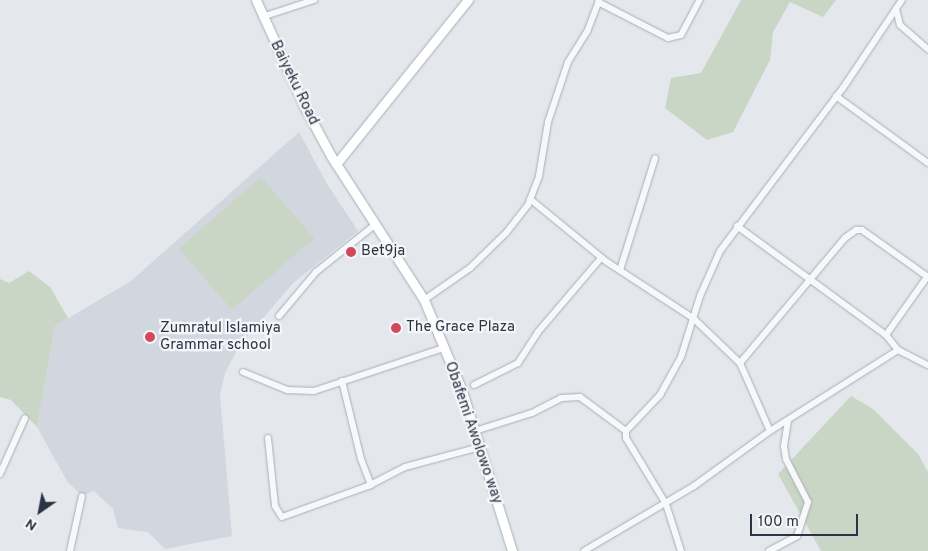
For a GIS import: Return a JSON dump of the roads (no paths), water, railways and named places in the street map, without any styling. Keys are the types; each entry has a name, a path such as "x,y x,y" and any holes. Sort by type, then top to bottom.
{"main road":[{"name":"Baiyeku Road","path":"256,0 262,17 304,106 336,164"},
{"path":"336,164 468,0"},
{"name":"Obafemi Awolowo way","path":"336,164 424,300 476,431 512,551"}],"street":[{"path":"262,17 314,0"},
{"path":"424,300 477,261 506,233 530,199 539,176 548,122 568,62 587,32 598,1 668,38 681,34 700,0"},
{"path":"681,551 666,504 626,438 626,431 660,394 681,357 692,318 720,251 836,96 902,0"},
{"path":"896,9 900,25 928,49"},
{"path":"836,96 928,164"},
{"path":"620,270 655,158"},
{"path":"530,199 601,258 692,318 740,363 770,431"},
{"path":"279,316 316,272 376,224"},
{"path":"737,226 886,335 898,350 928,365"},
{"path":"740,363 811,281 845,238 856,230 862,230 928,277 886,335"},
{"path":"474,386 518,363 538,332 601,258"},
{"path":"243,372 287,390 314,391 443,348"},
{"path":"584,551 666,504 770,431 898,350"},
{"path":"342,382 361,460 371,485"},
{"path":"476,431 532,413 561,398 580,397 626,431"},
{"path":"0,474 25,418"},
{"path":"769,551 798,536 808,502 786,459 784,446 788,421"},
{"path":"268,438 275,506 279,516 371,485 405,467 480,447"},
{"path":"70,551 82,496"}],"place":[{"name":"Bet9ja","path":"351,252"},
{"name":"The Grace Plaza","path":"396,328"},
{"name":"Zumratul Islamiya Grammar school","path":"150,337"}]}
